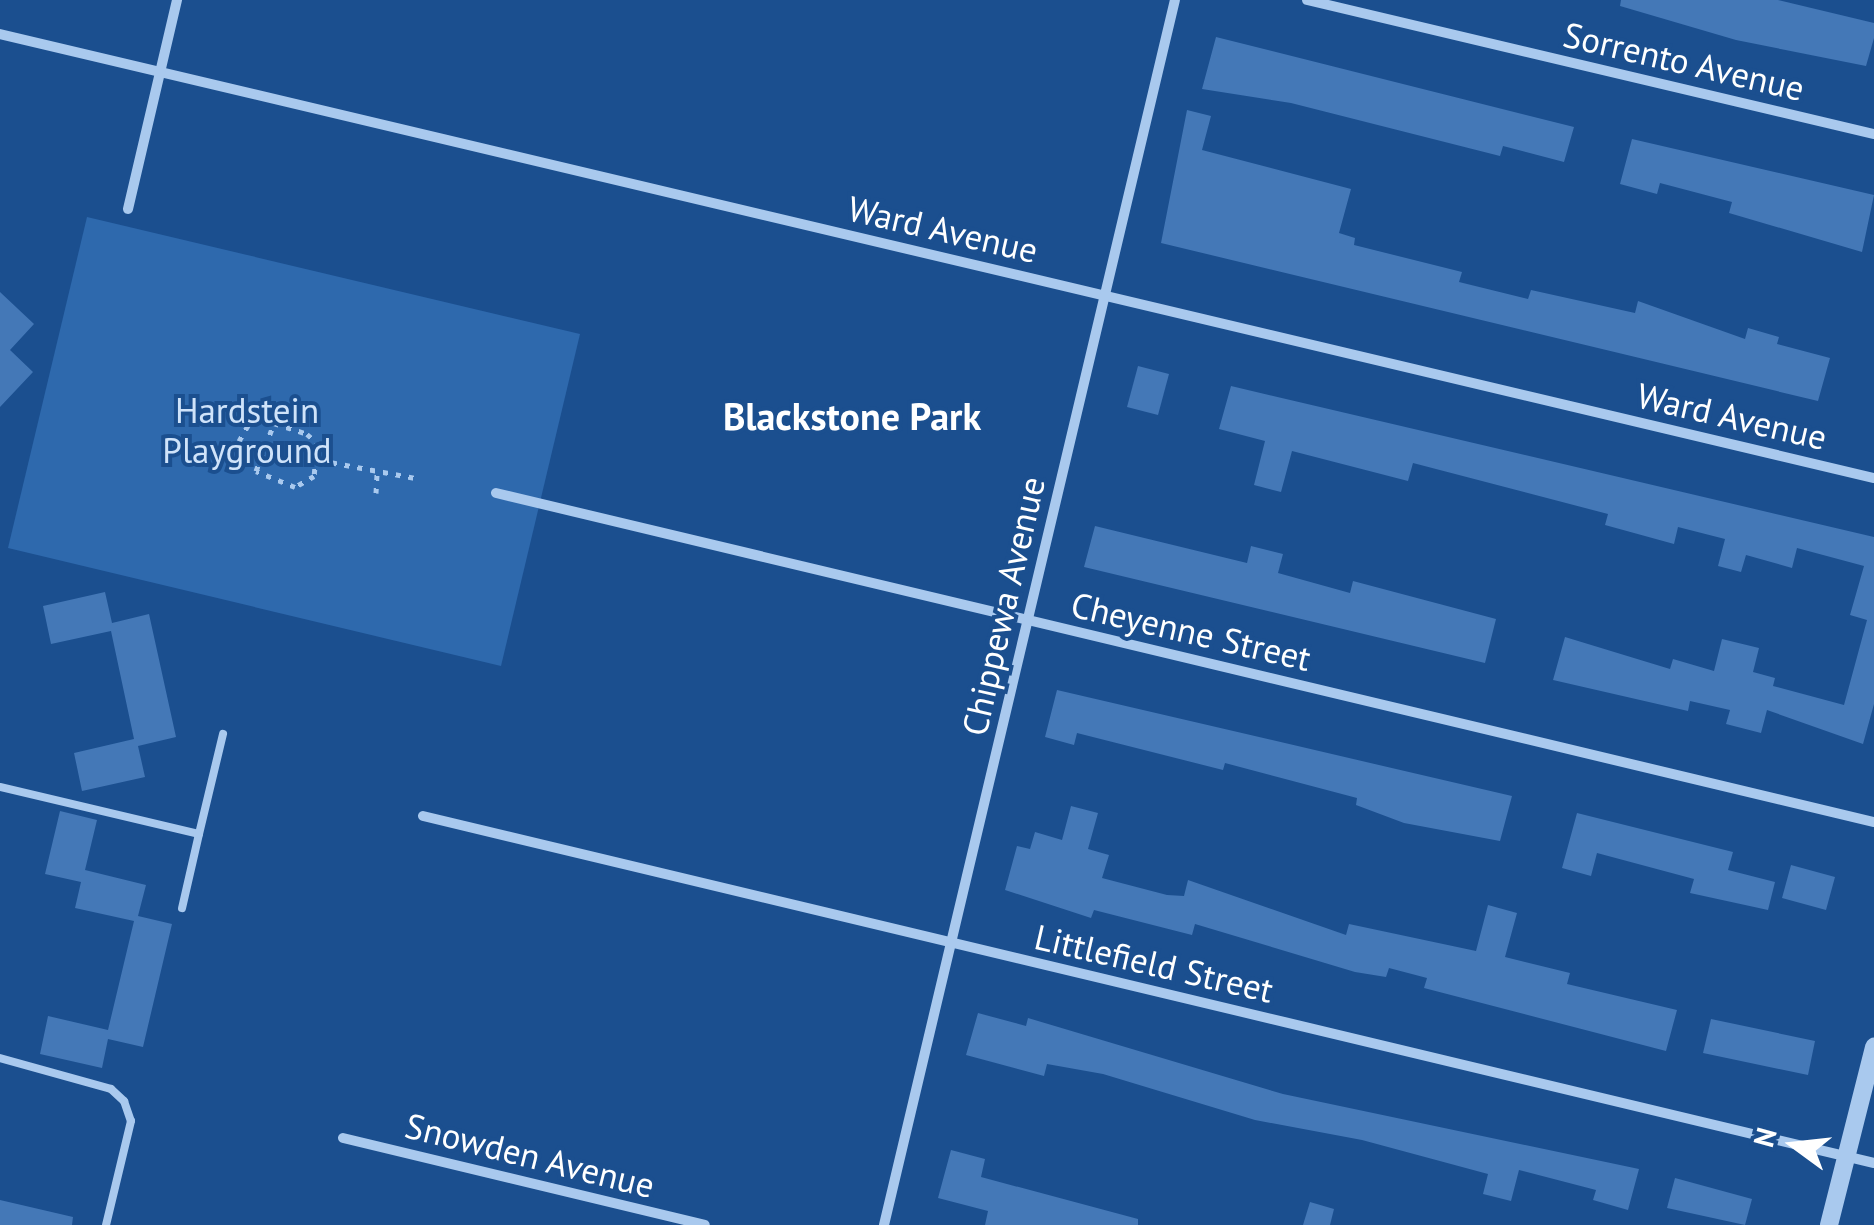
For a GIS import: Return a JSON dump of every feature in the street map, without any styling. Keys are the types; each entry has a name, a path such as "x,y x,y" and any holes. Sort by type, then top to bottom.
{"street":[{"path":"128,209 177,0"},
{"name":"Chippewa Avenue","path":"884,1225 1175,0"},
{"name":"Sorrento Avenue","path":"1307,0 1874,134"},
{"name":"Ward Avenue","path":"0,34 1874,478"},
{"name":"Cheyenne Street","path":"496,493 1874,822"},
{"name":"Littlefield Street","path":"422,816 1874,1163"},
{"path":"1829,1225 1874,1047"},
{"name":"Snowden Avenue","path":"343,1138 705,1225"}],"lane":[{"path":"182,908 224,734"},
{"path":"0,788 200,834"},
{"path":"0,1058 111,1089 124,1101 131,1121 106,1225"}],"path":[{"path":"274,422 266,452 242,447 244,422 274,422 307,434 319,460"},
{"path":"259,452 256,471 295,487 306,486 319,460"},
{"path":"319,460 415,478"},
{"path":"376,493 378,471"}],"green space":[{"name":"Hardstein Playground","path":"87,217 580,334 501,666 8,548"}],"building":[{"path":"1621,0 1778,0 1874,23 1874,38 1866,66 1736,40 1620,6"},
{"path":"1216,37 1574,127 1564,162 1503,146 1500,156 1291,103 1202,89"},
{"path":"1187,110 1211,116 1202,150 1351,189 1339,233 1355,238 1354,245 1462,272 1459,282 1528,299 1531,290 1635,313 1638,301 1745,339 1748,328 1779,337 1777,344 1830,358 1818,401 1161,243"},
{"path":"1632,139 1874,195 1862,252 1729,213 1732,202 1660,183 1657,194 1620,184"},
{"path":"0,292 34,324 10,350 33,372 0,407"},
{"path":"1138,366 1169,374 1158,415 1127,407"},
{"path":"1231,386 1874,537 1874,704 1863,744 1767,710 1761,733 1726,724 1730,710 1690,701 1688,711 1553,680 1565,637 1670,669 1673,659 1714,671 1722,639 1759,648 1753,672 1775,678 1773,686 1844,705 1867,620 1850,615 1864,566 1797,548 1792,568 1746,555 1741,572 1718,566 1725,539 1678,527 1674,544 1605,525 1608,514 1413,463 1408,481 1292,451 1281,492 1254,485 1265,441 1219,429"},
{"path":"1095,526 1247,563 1251,546 1283,554 1278,573 1350,593 1353,581 1496,619 1485,663 1084,567"},
{"path":"105,592 112,623 149,614 176,737 138,746 145,777 82,791 74,753 134,739 111,631 51,644 43,606"},
{"path":"1057,690 1512,796 1500,841 1404,823 1356,805 1357,798 1225,763 1223,770 1077,733 1074,745 1045,737"},
{"path":"1071,806 1098,813 1088,849 1109,855 1102,878 1167,895 1184,896 1188,880 1346,935 1349,924 1476,951 1488,905 1517,913 1505,957 1570,973 1567,984 1677,1010 1666,1051 1424,988 1427,978 1389,968 1386,977 1355,972 1195,924 1192,935 1094,910 1091,918 1005,890 1017,846 1030,849 1035,832 1062,840"},
{"path":"60,811 97,820 85,870 146,885 138,916 172,924 143,1047 108,1039 102,1068 40,1054 48,1016 108,1030 134,921 75,908 81,882 45,874"},
{"path":"1577,813 1733,852 1728,870 1775,882 1768,910 1690,893 1694,879 1597,853 1591,876 1562,868"},
{"path":"1791,865 1835,877 1826,910 1782,898"},
{"path":"978,1013 1026,1026 1028,1018 1283,1094 1639,1169 1628,1210 1593,1200 1596,1190 1519,1170 1511,1201 1483,1194 1488,1174 1362,1140 1255,1120 1103,1074 1047,1064 1044,1076 966,1055"},
{"path":"1711,1019 1815,1041 1808,1075 1703,1053"},
{"path":"951,1150 985,1159 981,1177 1138,1219 1138,1225 985,1225 988,1211 938,1198"},
{"path":"1675,1178 1752,1199 1745,1225 1667,1208"},
{"path":"0,1200 73,1217 72,1225 0,1225"},
{"path":"1310,1202 1334,1209 1330,1225 1303,1225"}],"district":[{"name":"Blackstone Park","path":"852,416"}]}
